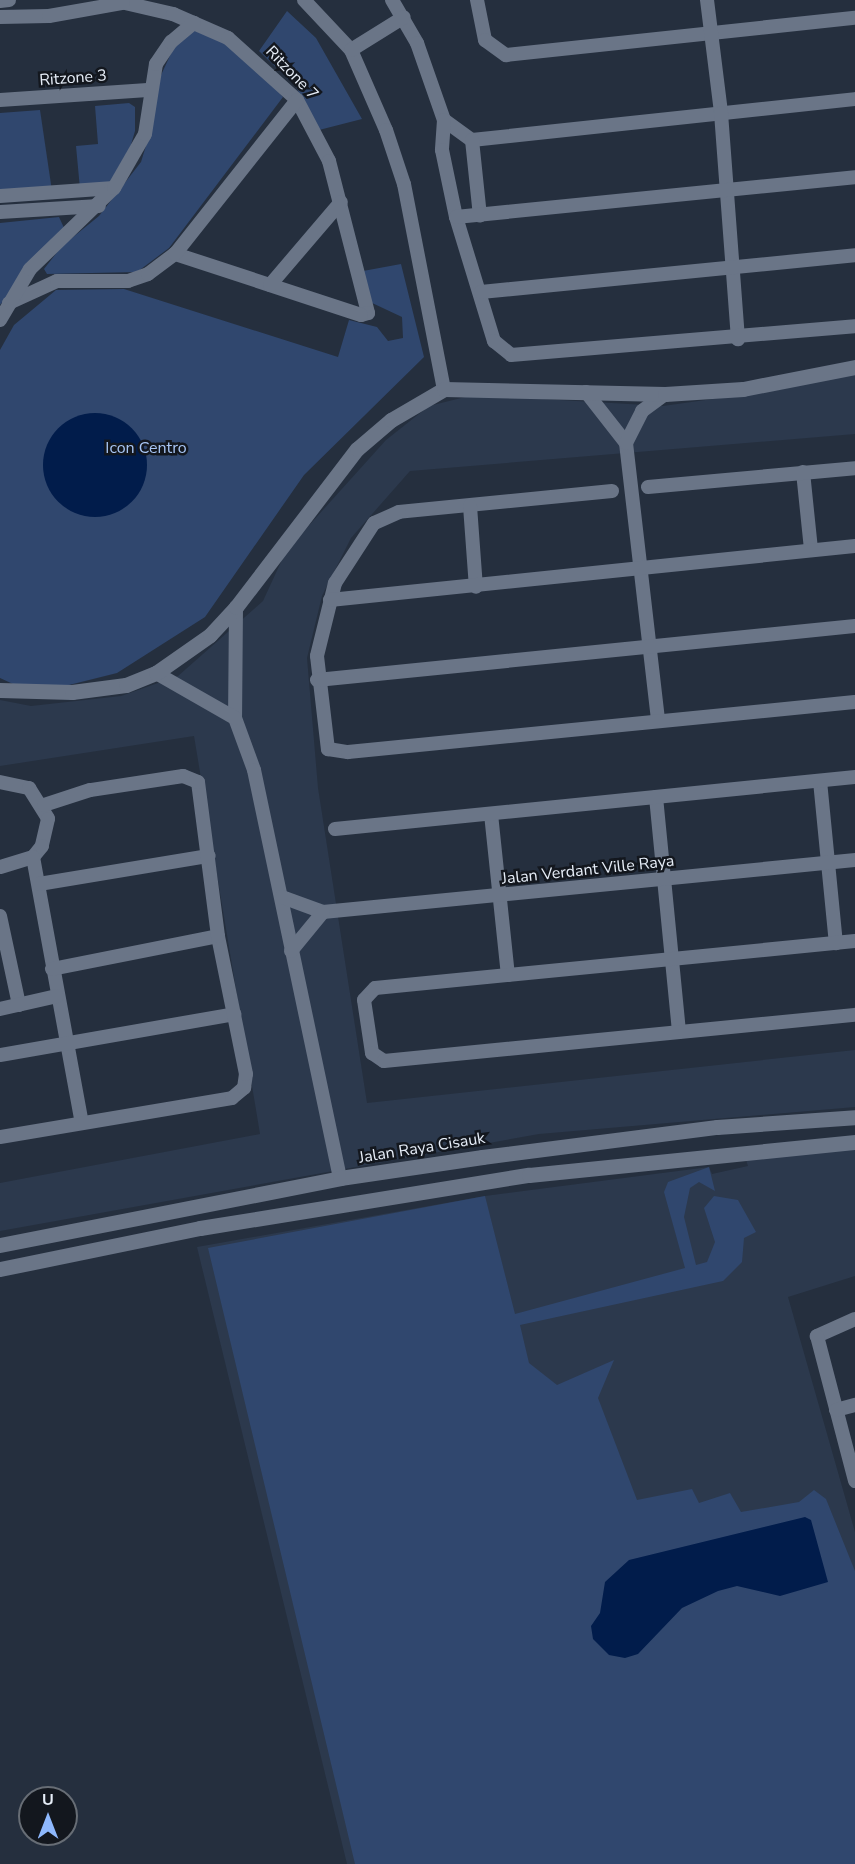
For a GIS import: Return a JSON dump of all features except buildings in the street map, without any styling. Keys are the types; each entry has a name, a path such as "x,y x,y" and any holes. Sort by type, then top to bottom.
{"main road":[{"path":"0,690 72,692 126,685 156,673 210,635 236,608 357,449 391,420 444,388 665,394 743,389 855,367"},
{"name":"Jalan Raya Cisauk","path":"0,1245 340,1178 674,1132 855,1117"},
{"path":"0,1269 200,1228 529,1175 855,1142"}],"street":[{"path":"0,2 9,0"},
{"path":"304,0 351,50 404,184 444,388"},
{"path":"392,0 404,17 444,120 442,150 456,217 481,292 494,341 511,355 738,339 855,326"},
{"path":"477,0 485,40 506,55 855,18"},
{"path":"706,0 721,113 725,191 738,339"},
{"path":"0,17 49,16 119,2"},
{"name":"Ritzone 7","path":"119,2 194,23 228,38 297,100 320,135 341,202 367,314 270,285"},
{"path":"351,50 404,17"},
{"path":"0,320 30,269 99,206 114,188 145,134 148,90 171,42 194,23"},
{"name":"Ritzone 3","path":"0,100 148,90"},
{"path":"444,120 472,140 855,99"},
{"path":"9,303 57,281 128,281 174,254 297,100"},
{"path":"472,140 480,216"},
{"path":"456,217 855,177"},
{"path":"0,196 114,188"},
{"path":"174,254 270,285 341,202"},
{"path":"0,212 99,206"},
{"path":"481,292 855,255"},
{"path":"586,392 626,443 644,567 658,719"},
{"path":"626,443 642,411 665,394"},
{"path":"648,487 855,468"},
{"path":"803,472 811,550"},
{"path":"612,491 399,512 374,523 349,556 330,600 317,680 325,743 335,753 658,719 855,702"},
{"path":"470,506 476,586"},
{"path":"330,600 855,546"},
{"path":"236,608 235,718 254,770 340,1178"},
{"path":"317,680 855,626"},
{"path":"156,673 235,718"},
{"path":"0,1137 239,1095 246,1074 218,936 202,794 190,777 90,790 44,805"},
{"path":"335,829 855,777"},
{"path":"819,780 836,943"},
{"path":"0,782 29,789 44,805 47,833 33,857 82,1123"},
{"path":"656,797 679,1032"},
{"path":"491,814 508,975"},
{"path":"39,884 209,856"},
{"path":"0,867 33,857"},
{"name":"Jalan Verdant Ville Raya","path":"282,897 323,912 855,860"},
{"path":"291,951 323,912"},
{"path":"0,916 19,1005"},
{"path":"52,969 218,936"},
{"path":"855,941 371,990 364,1000 372,1053 384,1061 855,1015"},
{"path":"0,1009 57,996"},
{"path":"0,1055 234,1014"},
{"path":"855,1319 817,1336 855,1481"},
{"path":"836,1410 855,1405"}],"shaded area":[{"path":"855,372 855,434 410,471 351,538 322,596 307,658 318,788 367,1103 855,1050 855,1107 539,1134 0,1231 0,1183 260,1134 194,736 0,766 0,700 31,706 121,696 178,676 263,601 286,551 386,440 429,406 473,395 663,406 783,389"},
{"path":"95,413 115,417 132,428 143,445 147,465 143,485 132,502 115,513 95,517 75,513 58,502 47,485 43,465 47,445 58,428 75,417"},
{"path":"855,1148 855,1276 788,1297 855,1532 855,1864 347,1864 197,1247 485,1196 709,1167 712,1174 748,1166 746,1160"},
{"path":"805,1517 811,1520 828,1582 780,1596 737,1586 718,1591 682,1608 638,1654 625,1658 609,1655 593,1639 591,1626 600,1613 605,1582 629,1560"}],"green space":[{"path":"287,11 316,38 362,119 319,130 296,87 259,51"},
{"path":"193,30 223,42 258,68 283,97 169,248 137,272 47,274 44,269 62,246 99,216 141,162 153,123 155,88 174,47"},
{"path":"129,103 135,107 135,131 128,155 109,187 80,189 76,146 98,144 95,106"},
{"path":"40,110 52,191 0,195 0,113"},
{"path":"59,217 65,230 0,305 0,223"},
{"name":"Icon Centro","path":"401,264 424,357 304,475 205,617 117,673 61,687 13,684 0,678 0,350 14,325 56,290 124,289 338,357 349,320 377,327 388,341 403,338 402,317 370,302 363,271"},
{"path":"709,1167 715,1191 699,1182 690,1188 684,1217 696,1265 707,1262 715,1242 704,1208 714,1196 738,1200 756,1232 744,1238 742,1262 723,1281 520,1325 529,1363 557,1385 614,1360 598,1398 637,1500 692,1489 699,1503 730,1493 741,1512 799,1502 814,1490 826,1499 855,1571 855,1864 355,1864 208,1248 485,1196 515,1314 685,1268 664,1192 668,1182"}]}
